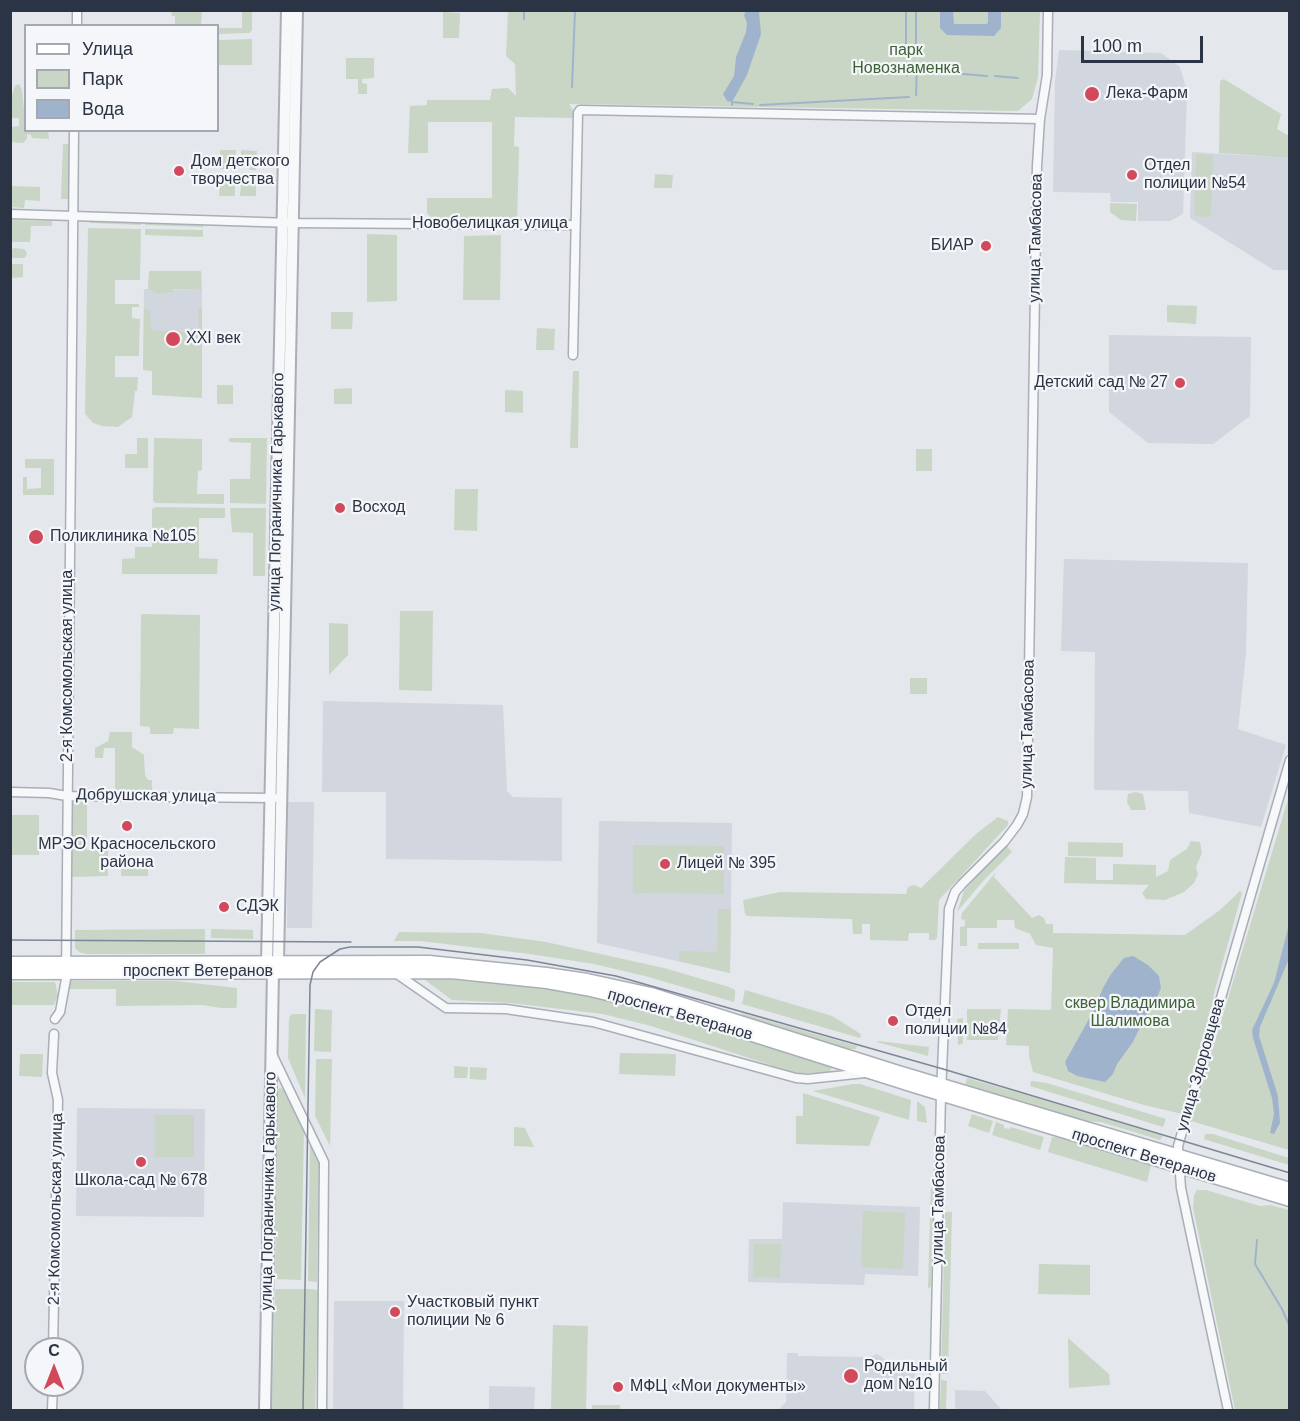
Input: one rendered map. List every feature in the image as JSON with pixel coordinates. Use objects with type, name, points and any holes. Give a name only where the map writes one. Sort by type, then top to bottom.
[{"type":"main road","name":"проспект Ветеранов","points":[[10,973],[66,968],[429,962],[587,980],[651,994],[942,1089],[1179,1161],[1290,1200]]},
{"type":"main road","name":"проспект Ветеранов","points":[[10,963],[66,968]]},
{"type":"main road","name":"проспект Ветеранов","points":[[273,966],[394,972],[451,972],[547,982],[627,997],[870,1072],[942,1089]]},
{"type":"main road","name":"проспект Ветеранов","points":[[1179,1161],[1290,1189]]},
{"type":"street","name":"улица Пограничника Гарькавого","points":[[264,1410],[287,222],[286,10]]},
{"type":"street","name":"улица Пограничника Гарькавого","points":[[287,222],[297,10]]},
{"type":"street","name":"улица Тамбасова","points":[[934,1410],[942,1089],[948,921],[951,901],[962,884],[1004,842],[1017,825],[1023,814],[1027,797],[1040,119],[1047,75],[1048,10]]},
{"type":"street","name":"Новобелицкая улица","points":[[10,214],[287,222],[575,225],[578,113],[580,110],[1040,119]]},
{"type":"street","name":"2-я Комсомольская улица","points":[[55,1019],[60,1012],[64,997],[66,968],[74,132]]},
{"type":"street","points":[[573,355],[575,225]]},
{"type":"street","name":"улица Здоровцева","points":[[1228,1410],[1183,1199],[1179,1140],[1290,760]]},
{"type":"street","name":"Добрушская улица","points":[[10,792],[276,798]]},
{"type":"street","points":[[394,972],[446,1008],[506,1010],[593,1022],[796,1078],[808,1079],[870,1072]]},
{"type":"street","name":"2-я Комсомольская улица","points":[[53,1337],[58,1100],[52,1073],[54,1034]]},
{"type":"street","points":[[272,1053],[324,1162],[322,1410]]},
{"type":"shaded area","points":[[1059,50],[1161,53],[1180,67],[1187,91],[1183,214],[1170,221],[1138,221],[1138,202],[1111,202],[1110,193],[1053,192],[1055,81]]},
{"type":"shaded area","points":[[1192,152],[1289,158],[1289,270],[1274,270],[1190,218]]},
{"type":"shaded area","name":"XXI век","points":[[144,289],[202,290],[201,384],[164,371],[143,370]]},
{"type":"shaded area","name":"Детский сад № 27","points":[[1109,335],[1251,337],[1250,416],[1213,444],[1148,443],[1109,412]]},
{"type":"shaded area","points":[[1064,559],[1248,563],[1246,653],[1238,729],[1286,745],[1261,827],[1189,813],[1188,791],[1094,790],[1095,652],[1061,651]]},
{"type":"shaded area","points":[[323,701],[503,705],[507,791],[513,797],[562,798],[562,861],[386,859],[386,792],[322,792]]},
{"type":"shaded area","points":[[288,802],[314,802],[312,928],[287,928]]},
{"type":"shaded area","name":"Лицей № 395","points":[[599,821],[732,823],[730,973],[597,943]]},
{"type":"shaded area","name":"Школа-сад № 678","points":[[77,1108],[205,1109],[204,1217],[76,1216]]},
{"type":"shaded area","points":[[783,1202],[920,1207],[918,1276],[865,1274],[864,1285],[748,1282],[749,1239],[782,1239]]},
{"type":"shaded area","points":[[334,1301],[404,1301],[403,1410],[333,1410]]},
{"type":"shaded area","name":"Родильный дом №10","points":[[787,1353],[798,1353],[798,1356],[870,1357],[877,1354],[894,1366],[915,1367],[914,1410],[778,1410],[786,1402]]},
{"type":"shaded area","points":[[489,1386],[535,1387],[534,1410],[489,1410]]},
{"type":"shaded area","points":[[955,1390],[985,1391],[1002,1410],[955,1410]]},
{"type":"green space","points":[[171,10],[211,11],[202,11],[201,24],[175,24],[175,16],[172,16]]},
{"type":"green space","points":[[242,11],[252,11],[252,30],[249,33],[219,34],[219,28],[242,28]]},
{"type":"green space","name":"парк Новознаменка","points":[[508,11],[1040,11],[1038,77],[1032,99],[1018,111],[569,104],[573,110],[573,118],[515,117],[514,146],[519,147],[517,222],[433,219],[427,213],[427,198],[492,198],[492,122],[428,122],[428,153],[408,153],[410,106],[427,105],[427,100],[490,100],[492,89],[508,88],[516,96],[515,64],[506,56]]},
{"type":"green space","points":[[443,12],[460,13],[459,38],[443,38]]},
{"type":"green space","points":[[252,39],[252,65],[219,65],[219,40]]},
{"type":"green space","points":[[346,58],[374,58],[374,78],[362,79],[362,83],[367,84],[367,94],[358,94],[358,79],[346,79]]},
{"type":"green space","points":[[1224,79],[1281,114],[1277,129],[1289,136],[1289,158],[1219,153],[1220,81]]},
{"type":"green space","points":[[19,84],[22,90],[24,132],[48,132],[49,139],[32,138],[27,134],[27,139],[23,143],[11,142],[11,127],[19,126],[19,118],[11,118],[10,102],[15,86]]},
{"type":"green space","points":[[63,144],[70,144],[69,199],[61,199]]},
{"type":"green space","points":[[220,150],[236,150],[235,161],[226,169],[220,169]]},
{"type":"green space","points":[[241,150],[257,151],[256,170],[250,170],[247,164],[241,161]]},
{"type":"green space","points":[[1196,154],[1213,155],[1211,217],[1194,216]]},
{"type":"green space","points":[[655,174],[673,175],[672,188],[654,188]]},
{"type":"green space","points":[[220,176],[226,176],[229,182],[235,185],[235,196],[219,196]]},
{"type":"green space","points":[[250,177],[256,177],[256,196],[240,196],[241,185],[247,183]]},
{"type":"green space","points":[[11,186],[40,187],[40,201],[25,200],[24,208],[11,207]]},
{"type":"green space","points":[[1110,203],[1137,204],[1136,221],[1121,220],[1110,212]]},
{"type":"green space","points":[[90,219],[141,221],[141,225],[89,223]]},
{"type":"green space","points":[[11,220],[52,221],[52,226],[31,226],[30,242],[11,242]]},
{"type":"green space","points":[[146,221],[203,223],[203,227],[145,225]]},
{"type":"green space","points":[[88,228],[141,229],[140,280],[115,280],[115,304],[139,304],[139,307],[132,307],[132,318],[140,319],[139,356],[115,356],[115,377],[138,377],[132,417],[118,427],[93,423],[85,414]]},
{"type":"green space","points":[[145,229],[203,230],[203,237],[145,235]]},
{"type":"green space","points":[[367,234],[397,235],[397,301],[367,302]]},
{"type":"green space","points":[[501,235],[500,300],[463,300],[464,236]]},
{"type":"green space","points":[[24,249],[26,256],[11,258],[11,250]]},
{"type":"green space","points":[[11,264],[23,264],[23,277],[11,278]]},
{"type":"green space","points":[[149,271],[201,271],[202,290],[173,289],[173,292],[158,294],[148,289]]},
{"type":"green space","points":[[1167,305],[1197,306],[1196,324],[1167,322]]},
{"type":"green space","points":[[202,307],[202,398],[152,395],[152,371],[143,370],[144,308],[150,310],[151,330],[184,332],[184,330],[199,330],[198,308]]},
{"type":"green space","points":[[331,312],[353,312],[352,329],[331,329]]},
{"type":"green space","points":[[537,328],[555,329],[554,350],[536,350]]},
{"type":"green space","points":[[573,371],[579,371],[578,448],[570,448]]},
{"type":"green space","points":[[217,385],[233,385],[233,404],[217,404]]},
{"type":"green space","points":[[352,388],[352,404],[334,404],[334,389]]},
{"type":"green space","points":[[505,390],[523,391],[523,413],[505,412]]},
{"type":"green space","points":[[137,438],[148,438],[148,468],[125,468],[125,454],[137,454]]},
{"type":"green space","points":[[154,438],[202,439],[202,470],[198,471],[197,494],[224,494],[224,504],[155,503],[153,501]]},
{"type":"green space","points":[[229,438],[267,438],[266,504],[230,503],[230,479],[250,479],[251,443],[229,442]]},
{"type":"green space","points":[[916,449],[932,449],[932,471],[916,471]]},
{"type":"green space","points":[[25,459],[54,459],[54,495],[23,495],[23,477],[27,477],[27,489],[41,488],[41,468],[25,468]]},
{"type":"green space","points":[[455,489],[478,489],[477,531],[454,530]]},
{"type":"green space","points":[[155,507],[225,508],[225,518],[199,518],[199,558],[218,559],[217,574],[122,574],[122,559],[135,558],[135,547],[152,547],[152,509]]},
{"type":"green space","points":[[230,508],[266,508],[265,576],[253,576],[253,533],[232,532]]},
{"type":"green space","points":[[400,611],[433,611],[432,691],[399,690]]},
{"type":"green space","points":[[141,614],[200,615],[199,729],[174,728],[173,734],[150,734],[150,727],[140,726]]},
{"type":"green space","points":[[329,623],[348,624],[348,655],[329,675]]},
{"type":"green space","points":[[910,678],[927,678],[927,694],[910,694]]},
{"type":"green space","points":[[110,732],[132,732],[132,747],[144,755],[145,775],[148,780],[152,780],[152,790],[115,790],[115,748],[104,748],[103,758],[95,758],[95,748],[108,741]]},
{"type":"green space","points":[[1136,792],[1143,794],[1146,810],[1131,810],[1127,802],[1128,794]]},
{"type":"green space","points":[[1289,796],[1289,1150],[1191,1121]]},
{"type":"green space","points":[[74,799],[87,800],[87,850],[108,850],[108,876],[72,877],[71,803]]},
{"type":"green space","points":[[11,815],[39,815],[39,855],[11,855]]},
{"type":"green space","points":[[998,817],[1008,821],[1008,825],[939,900],[935,940],[929,940],[929,933],[909,933],[908,941],[870,940],[870,924],[862,924],[862,934],[853,934],[852,919],[748,916],[745,914],[743,900],[780,892],[906,894],[908,887],[914,885],[921,888],[976,834]]},
{"type":"green space","points":[[1191,841],[1200,842],[1202,853],[1196,867],[1198,874],[1194,883],[1184,892],[1165,900],[1146,899],[1142,893],[1149,885],[1064,883],[1065,857],[1096,858],[1096,880],[1113,880],[1113,864],[1156,865],[1156,877],[1168,871],[1170,860],[1187,849]]},
{"type":"green space","points":[[1068,842],[1123,843],[1123,857],[1068,856]]},
{"type":"green space","points":[[633,845],[724,846],[724,894],[633,893]]},
{"type":"green space","points":[[1007,846],[1012,852],[957,912],[964,891]]},
{"type":"green space","points":[[121,858],[148,859],[148,876],[121,876]]},
{"type":"green space","name":"сквер Владимира Шалимова","points":[[996,872],[994,877],[1032,918],[1039,915],[1044,918],[1046,924],[1053,924],[1053,933],[1185,935],[1220,910],[1240,891],[1242,893],[1213,997],[1216,998],[1182,1114],[1033,1072],[1029,1046],[1006,1045],[1008,1009],[1051,1010],[1053,948],[1036,945],[1030,934],[1015,928],[1014,920],[997,920],[997,928],[967,928],[967,946],[960,946],[960,927],[965,926],[965,920],[961,919],[962,913]]},
{"type":"green space","points":[[718,909],[731,909],[730,973],[679,961],[679,951],[717,952]]},
{"type":"green space","points":[[205,929],[205,954],[86,954],[75,948],[75,930]]},
{"type":"green space","points":[[211,929],[253,930],[253,939],[211,938]]},
{"type":"green space","points":[[399,932],[481,933],[546,942],[664,968],[729,987],[735,990],[734,1002],[594,964],[420,941],[394,941]]},
{"type":"green space","points":[[978,943],[1019,943],[1019,949],[978,949]]},
{"type":"green space","points":[[421,977],[549,988],[641,1005],[833,1066],[829,1073],[795,1073],[651,1026],[603,1014],[510,1003],[452,1000]]},
{"type":"green space","points":[[67,981],[176,981],[237,988],[237,1004],[236,1008],[203,1005],[116,1006],[116,989],[67,989]]},
{"type":"green space","points":[[10,982],[55,982],[58,995],[54,1005],[11,1005]]},
{"type":"green space","points":[[745,990],[832,1016],[861,1034],[860,1038],[742,1004]]},
{"type":"green space","points":[[315,1009],[332,1010],[331,1052],[314,1051]]},
{"type":"green space","points":[[967,1009],[1001,1009],[998,1040],[967,1040]]},
{"type":"green space","points":[[741,1013],[857,1046],[856,1049],[845,1049],[744,1017]]},
{"type":"green space","points":[[292,1014],[306,1014],[305,1098],[288,1058],[289,1020]]},
{"type":"green space","points":[[963,1018],[963,1042],[958,1045],[957,1019]]},
{"type":"green space","points":[[877,1042],[929,1047],[928,1056]]},
{"type":"green space","points":[[620,1053],[676,1054],[675,1076],[619,1074]]},
{"type":"green space","points":[[20,1054],[43,1054],[42,1077],[19,1076]]},
{"type":"green space","points":[[316,1059],[332,1059],[330,1146],[315,1116]]},
{"type":"green space","points":[[454,1066],[468,1067],[467,1078],[454,1078]]},
{"type":"green space","points":[[470,1067],[487,1068],[486,1080],[470,1079]]},
{"type":"green space","points":[[967,1078],[1163,1136],[1160,1140],[1101,1122],[1083,1121],[965,1086]]},
{"type":"green space","points":[[1031,1081],[1047,1083],[1166,1119],[1163,1127],[1030,1086]]},
{"type":"green space","points":[[860,1084],[911,1100],[909,1120],[813,1091]]},
{"type":"green space","points":[[279,1088],[284,1089],[304,1130],[301,1280],[275,1279],[277,1092]]},
{"type":"green space","points":[[803,1093],[880,1117],[869,1146],[796,1144],[796,1116],[803,1116]]},
{"type":"green space","points":[[917,1101],[925,1107],[927,1123],[917,1121]]},
{"type":"green space","points":[[972,1114],[993,1121],[989,1133],[968,1126]]},
{"type":"green space","points":[[155,1115],[194,1115],[194,1157],[155,1157]]},
{"type":"green space","points":[[996,1122],[1004,1125],[1004,1128],[1011,1127],[1044,1137],[1040,1150],[992,1135]]},
{"type":"green space","points":[[514,1127],[525,1128],[534,1147],[514,1146]]},
{"type":"green space","points":[[1205,1134],[1213,1134],[1289,1158],[1289,1165],[1204,1139]]},
{"type":"green space","points":[[1052,1137],[1076,1139],[1152,1161],[1147,1182],[1048,1152]]},
{"type":"green space","points":[[310,1143],[319,1164],[317,1282],[308,1281]]},
{"type":"green space","points":[[931,1187],[933,1191],[931,1286],[928,1289]]},
{"type":"green space","points":[[1197,1190],[1206,1190],[1260,1206],[1270,1205],[1289,1210],[1289,1410],[1235,1410],[1193,1208],[1194,1195]]},
{"type":"green space","points":[[863,1211],[905,1213],[903,1269],[861,1267]]},
{"type":"green space","points":[[945,1212],[952,1212],[948,1374],[941,1374]]},
{"type":"green space","points":[[754,1244],[781,1244],[780,1278],[753,1277]]},
{"type":"green space","points":[[1039,1264],[1090,1265],[1090,1295],[1038,1294]]},
{"type":"green space","points":[[275,1289],[309,1289],[319,1292],[315,1410],[272,1410]]},
{"type":"green space","points":[[553,1325],[588,1326],[586,1410],[551,1409]]},
{"type":"green space","points":[[1068,1338],[1109,1374],[1110,1385],[1069,1388]]},
{"type":"green space","points":[[941,1380],[947,1381],[946,1410],[940,1410]]},
{"type":"green space","points":[[592,1405],[620,1405],[620,1410],[592,1410]]},
{"type":"water","points":[[746,11],[759,11],[761,34],[747,75],[732,102],[727,101],[723,94],[734,76],[736,57],[746,32],[747,23],[744,15]]},
{"type":"water","points":[[940,11],[953,11],[954,24],[986,24],[988,23],[988,11],[1001,11],[1001,28],[994,36],[947,35],[940,28]]},
{"type":"water","points":[[1289,924],[1289,959],[1260,1027],[1259,1036],[1278,1096],[1280,1123],[1274,1134],[1270,1133],[1274,1114],[1272,1098],[1252,1030],[1274,983]]},
{"type":"water","points":[[1133,956],[1148,965],[1159,976],[1161,988],[1157,997],[1133,1042],[1117,1064],[1113,1074],[1105,1082],[1077,1076],[1068,1071],[1065,1062],[1111,974],[1124,958]]},
{"type":"waterway","points":[[524,10],[524,19]]},
{"type":"waterway","points":[[572,87],[575,10]]},
{"type":"waterway","points":[[906,10],[906,56]]},
{"type":"waterway","points":[[916,10],[916,56]]},
{"type":"waterway","points":[[907,63],[907,75]]},
{"type":"waterway","points":[[916,95],[917,64]]},
{"type":"waterway","points":[[916,70],[987,76]]},
{"type":"waterway","points":[[995,76],[1018,78]]},
{"type":"waterway","points":[[760,105],[909,97]]},
{"type":"waterway","points":[[732,105],[732,102],[753,104]]},
{"type":"waterway","points":[[1257,1240],[1255,1264],[1290,1327]]},
{"type":"tram line","points":[[10,940],[351,942]]},
{"type":"tram line","points":[[303,1410],[310,985],[313,972],[320,962],[340,949],[418,947],[527,960],[616,976],[943,1069],[1290,1173]]},
{"type":"place","name":"Лека-Фарм","points":[[1092,94]]},
{"type":"place","name":"Дом детского творчества","points":[[179,171]]},
{"type":"place","name":"Отдел полиции №54","points":[[1132,175]]},
{"type":"place","name":"БИАР","points":[[986,246]]},
{"type":"place","name":"XXI век","points":[[173,339]]},
{"type":"place","name":"Детский сад № 27","points":[[1180,383]]},
{"type":"place","name":"Восход","points":[[340,508]]},
{"type":"place","name":"Поликлиника №105","points":[[36,537]]},
{"type":"place","name":"МРЭО Красносельского района","points":[[127,826]]},
{"type":"place","name":"Лицей № 395","points":[[665,864]]},
{"type":"place","name":"СДЭК","points":[[224,907]]},
{"type":"place","name":"Отдел полиции №84","points":[[893,1021]]},
{"type":"place","name":"Школа-сад № 678","points":[[141,1162]]},
{"type":"place","name":"Участковый пункт полиции № 6","points":[[395,1312]]},
{"type":"place","name":"Родильный дом №10","points":[[851,1376]]},
{"type":"place","name":"МФЦ «Мои документы»","points":[[618,1387]]}]
